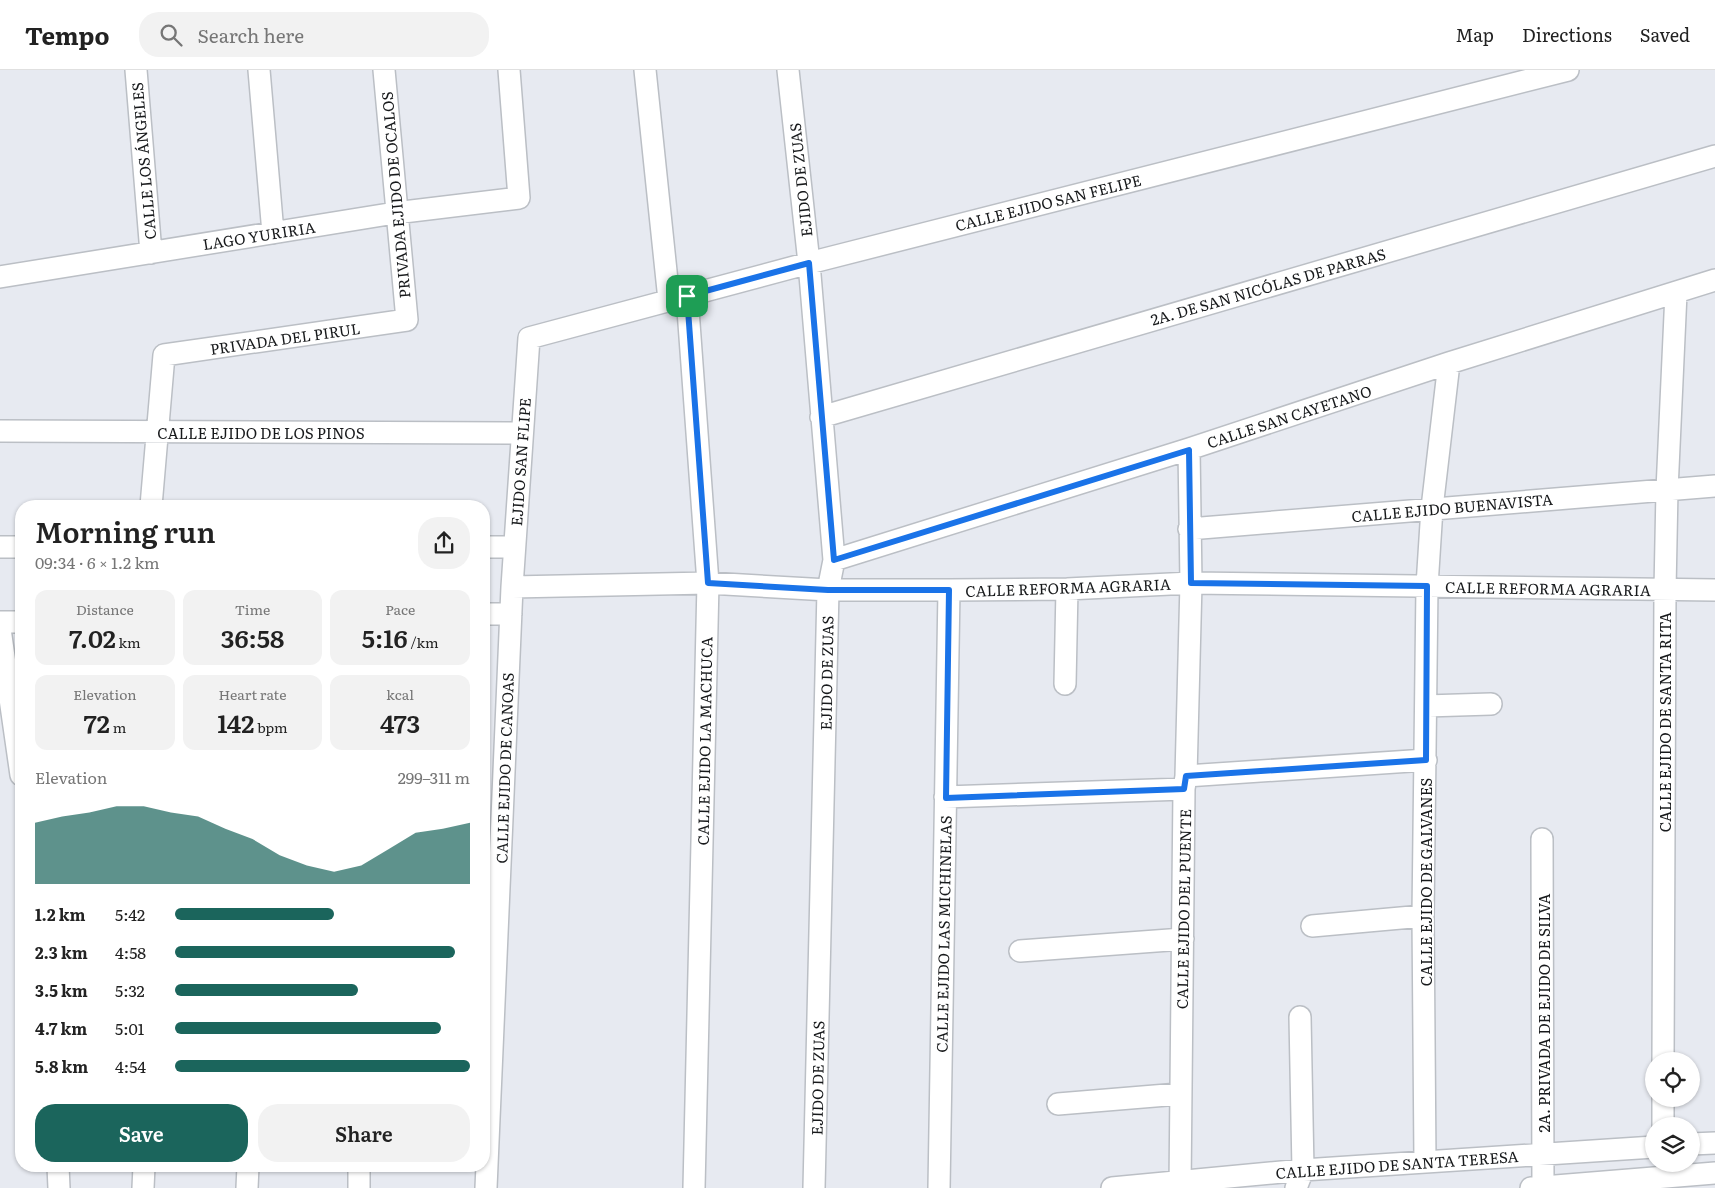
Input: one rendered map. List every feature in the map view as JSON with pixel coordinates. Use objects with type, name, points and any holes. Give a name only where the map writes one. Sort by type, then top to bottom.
[{"type":"street","name":"CALLE LOS ÁNGELES","points":[[136,70],[151,253]]},
{"type":"street","points":[[259,70],[274,233]]},
{"type":"street","name":"PRIVADA EJIDO DE OCALOS","points":[[384,70],[395,214],[407,320]]},
{"type":"street","name":"LAGO YURIRIA","points":[[0,277],[395,214],[519,198],[510,70]]},
{"type":"street","name":"CALLE EJIDO LA MACHUCA","points":[[645,70],[678,298],[708,583],[694,1188]]},
{"type":"street","name":"EJIDO DE ZUAS","points":[[788,70],[809,263],[834,560],[828,590],[814,1188]]},
{"type":"street","name":"CALLE EJIDO SAN FELIPE","points":[[529,338],[1510,77],[1568,70]]},
{"type":"street","name":"2A. DE SAN NICÓLAS DE PARRAS","points":[[821,417],[1715,156]]},
{"type":"street","name":"CALLE SAN CAYETANO","points":[[834,560],[1189,450],[1448,363],[1715,280]]},
{"type":"street","name":"CALLE EJIDO DE SANTA RITA","points":[[1663,1052],[1665,590],[1667,490],[1676,293]]},
{"type":"street","name":"PRIVADA DEL PIRUL","points":[[157,432],[164,355],[407,320]]},
{"type":"street","name":"EJIDO SAN FLIPE","points":[[512,587],[529,338]]},
{"type":"street","name":"CALLE EJIDO DE GALVANES","points":[[1425,1162],[1423,916],[1427,586],[1432,508],[1448,363]]},
{"type":"street","name":"CALLE EJIDO DE LOS PINOS","points":[[0,432],[522,433]]},
{"type":"street","points":[[152,500],[157,432]]},
{"type":"street","name":"CALLE EJIDO DEL PUENTE","points":[[1180,1185],[1179,1094],[1191,583],[1189,450]]},
{"type":"street","name":"CALLE EJIDO BUENAVISTA","points":[[1189,529],[1715,486]]},
{"type":"street","points":[[490,547],[514,547]]},
{"type":"street","points":[[0,548],[15,548]]},
{"type":"street","name":"CALLE REFORMA AGRARIA","points":[[512,587],[708,583],[828,590],[949,590],[1068,589],[1191,583],[1715,590]]},
{"type":"street","name":"CALLE EJIDO DE CANOAS","points":[[490,1096],[512,587]]},
{"type":"street","points":[[1066,684],[1068,589]]},
{"type":"street","name":"CALLE EJIDO LAS MICHINELAS","points":[[938,1188],[949,590]]},
{"type":"street","points":[[490,614],[511,614]]},
{"type":"street","points":[[0,622],[15,622]]},
{"type":"street","points":[[0,629],[15,734]]},
{"type":"street","points":[[1426,706],[1490,704]]},
{"type":"street","points":[[946,798],[1185,783],[1426,760]]},
{"type":"street","name":"2A. PRIVADA DE EJIDO DE SILVA","points":[[1537,1188],[1544,1153],[1542,839]]},
{"type":"street","points":[[1312,926],[1423,916]]},
{"type":"street","points":[[1020,951],[1183,939]]},
{"type":"street","points":[[1300,1017],[1300,1179]]},
{"type":"street","points":[[1058,1104],[1179,1094]]},
{"type":"street","points":[[1700,1144],[1715,1143]]},
{"type":"street","name":"CALLE EJIDO DE SANTA TERESA","points":[[1112,1188],[1300,1179],[1425,1162],[1645,1147]]},
{"type":"street","points":[[58,1172],[59,1188]]},
{"type":"street","points":[[143,1188],[144,1172]]},
{"type":"street","points":[[247,1188],[248,1172]]},
{"type":"street","points":[[359,1172],[359,1188]]},
{"type":"street","name":"CALLE EJIDO DE CANOAS","points":[[486,1188],[487,1172]]},
{"type":"street","points":[[1537,1188],[1715,1173]]},
{"type":"route","points":[[809,263],[834,560],[1189,450],[1191,583],[1427,586],[1426,760],[1186,776],[1184,789],[946,798],[949,590],[828,590],[708,583],[687,296],[809,263]]}]
